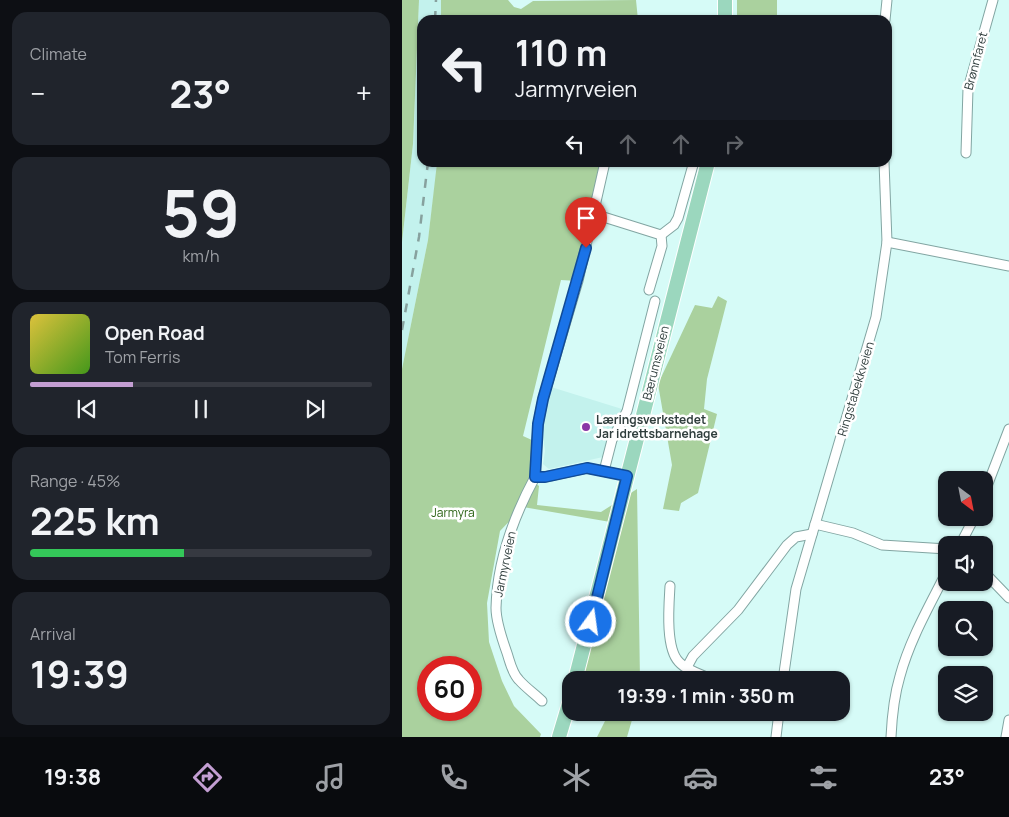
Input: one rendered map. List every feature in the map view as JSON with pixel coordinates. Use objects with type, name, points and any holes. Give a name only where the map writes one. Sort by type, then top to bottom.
[{"type":"main road","points":[[724,0],[725,15]]},
{"type":"main road","name":"Bærumsveien","points":[[577,671],[707,167]]},
{"type":"main road","points":[[559,737],[564,721]]},
{"type":"street","points":[[886,15],[887,0]]},
{"type":"street","name":"Brønnfaret","points":[[966,153],[968,90],[993,0]]},
{"type":"street","name":"Jarmyrveien","points":[[542,700],[519,680],[512,670],[502,640],[496,610],[499,582],[511,532],[524,498],[535,477],[538,424],[543,399],[578,281],[603,167]]},
{"type":"street","points":[[661,235],[674,225],[678,218],[691,167]]},
{"type":"street","name":"Ringstabekkveien","points":[[783,671],[793,605],[876,318],[887,242],[884,167]]},
{"type":"street","points":[[594,214],[661,235]]},
{"type":"street","points":[[650,290],[662,246],[661,235]]},
{"type":"street","points":[[887,242],[1008,266]]},
{"type":"street","points":[[604,471],[612,440],[626,411],[655,301]]},
{"type":"street","points":[[992,471],[1008,429]]},
{"type":"street","points":[[535,477],[545,477],[587,468],[627,476]]},
{"type":"street","points":[[815,524],[852,533],[882,545],[938,548]]},
{"type":"street","points":[[687,667],[693,656],[744,602],[787,545],[804,533],[812,534]]},
{"type":"street","points":[[993,582],[1008,598]]},
{"type":"street","points":[[670,586],[670,638],[674,655],[680,663],[695,671]]},
{"type":"street","points":[[890,737],[900,675],[922,621],[938,589]]},
{"type":"street","points":[[1006,737],[1008,720]]},
{"type":"street","points":[[776,737],[778,721]]},
{"type":"shaded area","points":[[419,0],[441,0],[441,15],[418,15]]},
{"type":"shaded area","points":[[417,48],[417,167],[437,167],[428,240],[402,369],[402,242],[413,144]]},
{"type":"shaded area","points":[[551,387],[622,409],[603,457],[549,469],[543,464],[545,451],[542,430]]},
{"type":"green space","points":[[402,0],[419,0],[413,144],[402,242]]},
{"type":"green space","points":[[441,0],[508,0],[514,7],[521,9],[533,1],[636,0],[638,15],[441,15]]},
{"type":"green space","points":[[737,0],[777,0],[777,15],[737,15]]},
{"type":"green space","name":"Jarmyra","points":[[437,167],[604,167],[578,281],[561,280],[523,436],[534,441],[530,478],[539,486],[537,505],[601,512],[637,489],[640,671],[584,671],[622,524],[523,507],[500,531],[487,603],[489,642],[502,681],[514,706],[541,734],[540,737],[402,737],[402,369],[428,240]]},
{"type":"green space","points":[[718,296],[727,301],[707,379],[704,409],[717,414],[698,493],[681,503],[679,511],[663,509],[672,465],[658,384],[695,305],[712,308]]},
{"type":"green space","points":[[605,721],[632,721],[627,737],[597,737]]},
{"type":"railway","points":[[435,15],[436,0]]},
{"type":"railway","points":[[402,330],[419,237],[427,167]]},
{"type":"place","name":"Læringsverkstedet Jar idrettsbarnehage","points":[[586,427]]},
{"type":"route","points":[[586,248],[543,399],[536,438],[535,477],[545,477],[587,468],[627,476],[591,622]]}]
